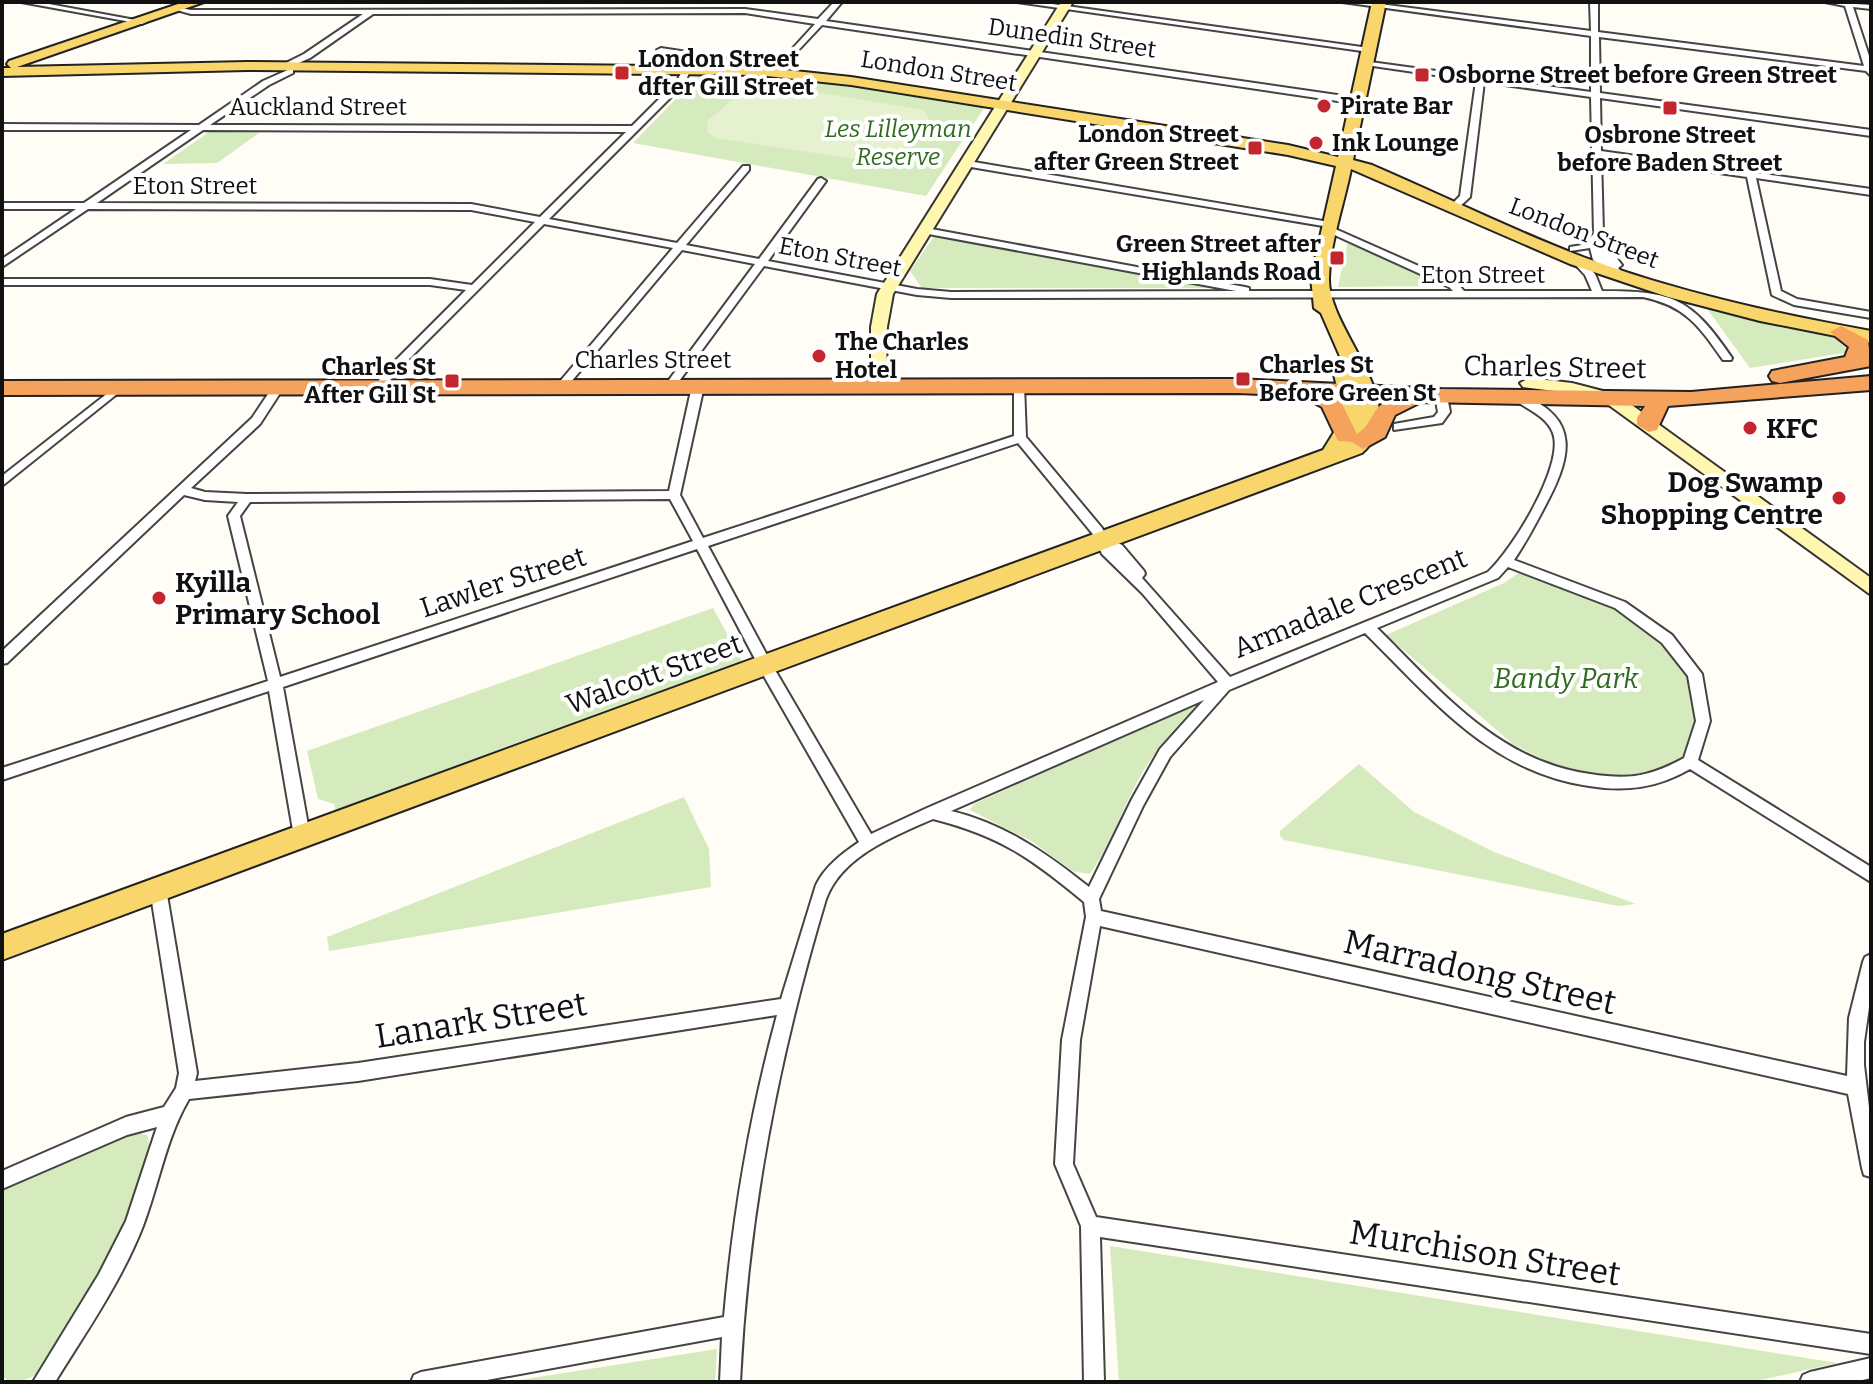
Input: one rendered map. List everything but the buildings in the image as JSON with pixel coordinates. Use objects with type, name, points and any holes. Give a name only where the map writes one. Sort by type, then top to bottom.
[{"type":"highway","points":[[1841,332],[1860,345],[1862,361]]},
{"type":"highway","name":"Charles Street","points":[[1356,387],[1430,395],[1527,395],[1789,375],[1862,361]]},
{"type":"highway","name":"Charles Street","points":[[2,388],[1356,387],[1572,398],[1661,399],[1805,391],[1871,383]]},
{"type":"highway","points":[[1304,388],[1331,403],[1355,439],[1377,432],[1385,411],[1430,395]]},
{"type":"highway","points":[[1649,425],[1648,418],[1661,399]]},
{"type":"main road","points":[[1355,439],[1370,423],[1326,322],[1320,277],[1368,56],[1375,3]]},
{"type":"main road","points":[[877,385],[883,300],[1065,5]]},
{"type":"main road","points":[[2,67],[192,7]]},
{"type":"main road","points":[[49,64],[71,46]]},
{"type":"main road","name":"London Street","points":[[2,67],[49,64],[228,69],[725,69],[776,72],[1344,159],[1574,254],[1722,307],[1871,337]]},
{"type":"main road","name":"London Street","points":[[1574,254],[1596,244],[1621,272],[1736,300],[1871,327]]},
{"type":"main road","points":[[1527,395],[1572,388],[1612,399],[1649,425],[1871,604]]},
{"type":"main road","points":[[1572,398],[1622,419],[1871,588]]},
{"type":"main road","name":"Walcott Street","points":[[2,947],[1327,456],[1337,457],[1355,439]]},
{"type":"street","points":[[25,2],[142,22]]},
{"type":"street","points":[[2,264],[385,2]]},
{"type":"street","points":[[776,72],[838,2]]},
{"type":"street","points":[[1021,2],[1065,5],[1368,56],[1480,80],[1871,133]]},
{"type":"street","points":[[1346,2],[1375,3],[1870,71],[1847,3]]},
{"type":"street","points":[[1594,2],[1596,244],[1603,247],[1621,272],[1603,281],[1602,294]]},
{"type":"street","points":[[1829,2],[1871,7]]},
{"type":"street","name":"Dunedin Street","points":[[192,7],[371,11],[736,11],[1358,101]]},
{"type":"street","name":"London Street","points":[[661,50],[723,60],[725,69]]},
{"type":"street","points":[[380,387],[392,370],[681,82],[687,69]]},
{"type":"street","points":[[1458,205],[1465,197],[1480,80]]},
{"type":"street","name":"Auckland Street","points":[[2,127],[634,129]]},
{"type":"street","points":[[1597,153],[1871,192]]},
{"type":"street","points":[[968,164],[1331,228],[1453,285],[1463,296]]},
{"type":"street","points":[[561,387],[746,168]]},
{"type":"street","points":[[1751,175],[1776,293],[1786,300],[1871,315]]},
{"type":"street","points":[[670,386],[821,181]]},
{"type":"street","name":"Eton Street","points":[[2,206],[471,207],[890,287],[951,295],[1643,294],[1675,302],[1695,313],[1727,358]]},
{"type":"street","points":[[926,231],[1229,286],[1244,289],[1249,295]]},
{"type":"street","points":[[1574,254],[1602,294]]},
{"type":"street","points":[[2,282],[430,282],[475,288]]},
{"type":"street","points":[[698,386],[674,495],[867,842]]},
{"type":"street","points":[[2,659],[256,421],[278,387]]},
{"type":"street","points":[[730,1382],[732,1325],[761,1104],[786,1006],[828,878],[867,842],[1228,684],[1147,590],[1106,551],[1098,531],[1020,438],[1020,387]]},
{"type":"street","points":[[2,482],[118,388]]},
{"type":"street","points":[[1398,427],[1438,420],[1444,412],[1430,395]]},
{"type":"street","name":"Armadale Crescent","points":[[1094,1382],[1090,1226],[1064,1164],[1071,1040],[1092,908],[1137,803],[1165,753],[1228,684],[1493,575],[1508,562],[1561,467],[1561,442],[1556,425],[1527,395]]},
{"type":"street","name":"Lawler Street","points":[[2,774],[1020,438]]},
{"type":"street","points":[[181,490],[205,496],[247,498],[674,495]]},
{"type":"street","points":[[247,498],[234,516],[275,683],[302,836]]},
{"type":"street","points":[[1368,628],[1455,711],[1510,755],[1559,773],[1617,783],[1654,780],[1690,762],[1703,721],[1695,674],[1667,639],[1620,605],[1508,562]]},
{"type":"street","points":[[1690,762],[1871,875]]},
{"type":"street","points":[[932,812],[1011,837],[1049,863],[1092,908]]},
{"type":"street","points":[[43,1382],[106,1281],[134,1224],[170,1114],[184,1091],[188,1073],[158,889]]},
{"type":"street","name":"Marradong Street","points":[[1092,908],[1853,1086]]},
{"type":"street","points":[[1871,962],[1855,1022],[1853,1086],[1871,1168]]},
{"type":"street","name":"Lanark Street","points":[[184,1091],[358,1072],[786,1006]]},
{"type":"street","points":[[2,1180],[126,1126],[170,1114]]},
{"type":"street","name":"Murchison Street","points":[[1090,1226],[1871,1344]]},
{"type":"street","points":[[421,1382],[732,1325]]},
{"type":"street","points":[[1810,1382],[1871,1368]]},
{"type":"green space","name":"Les Lilleyman Reserve","points":[[697,77],[805,80],[984,108],[926,196],[633,143]]},
{"type":"green space","points":[[773,85],[924,110],[929,119],[926,133],[910,146],[877,154],[906,160],[901,167],[872,162],[876,155],[856,159],[715,138],[708,133],[707,121],[743,91]]},
{"type":"green space","points":[[262,131],[217,163],[163,164],[209,132]]},
{"type":"green space","points":[[935,235],[1213,288],[922,288],[910,271]]},
{"type":"green space","points":[[1348,241],[1446,286],[1338,287]]},
{"type":"green space","points":[[1705,306],[1832,335],[1850,352],[1750,368]]},
{"type":"green space","name":"Bandy Park","points":[[1520,572],[1575,592],[1633,619],[1657,637],[1677,658],[1690,683],[1695,713],[1685,755],[1654,774],[1618,778],[1559,767],[1514,745],[1386,635],[1504,583]]},
{"type":"green space","points":[[713,608],[746,669],[338,820],[334,804],[318,799],[307,751]]},
{"type":"green space","points":[[1193,706],[1197,709],[1161,745],[1142,773],[1090,874],[1072,871],[1033,842],[970,810],[974,804]]},
{"type":"green space","points":[[1359,764],[1414,812],[1494,852],[1636,904],[1618,906],[1284,840],[1280,836],[1280,831]]},
{"type":"green space","points":[[684,797],[709,849],[711,887],[329,951],[327,937]]},
{"type":"green space","points":[[135,1133],[147,1135],[148,1154],[127,1218],[108,1256],[68,1329],[37,1373],[20,1381],[8,1381],[2,1376],[2,1188]]},
{"type":"green space","points":[[1110,1246],[1837,1363],[1752,1382],[1119,1382]]},
{"type":"green space","points":[[717,1349],[715,1382],[507,1382]]},
{"type":"place","name":"London Street dfter Gill Street","points":[[622,73]]},
{"type":"place","name":"Osborne Street before Green Street","points":[[1422,75]]},
{"type":"place","name":"Pirate Bar","points":[[1324,106]]},
{"type":"place","name":"Osbrone Street before Baden Street","points":[[1670,108]]},
{"type":"place","name":"Ink Lounge","points":[[1316,143]]},
{"type":"place","name":"London Street after Green Street","points":[[1255,148]]},
{"type":"place","name":"Green Street after Highlands Road","points":[[1337,258]]},
{"type":"place","name":"The Charles Hotel","points":[[819,356]]},
{"type":"place","name":"Charles St Before Green St","points":[[1243,379]]},
{"type":"place","name":"Charles St After Gill St","points":[[452,381]]},
{"type":"place","name":"KFC","points":[[1750,428]]},
{"type":"place","name":"Dog Swamp Shopping Centre","points":[[1839,498]]},
{"type":"place","name":"Kyilla Primary School","points":[[159,598]]}]
